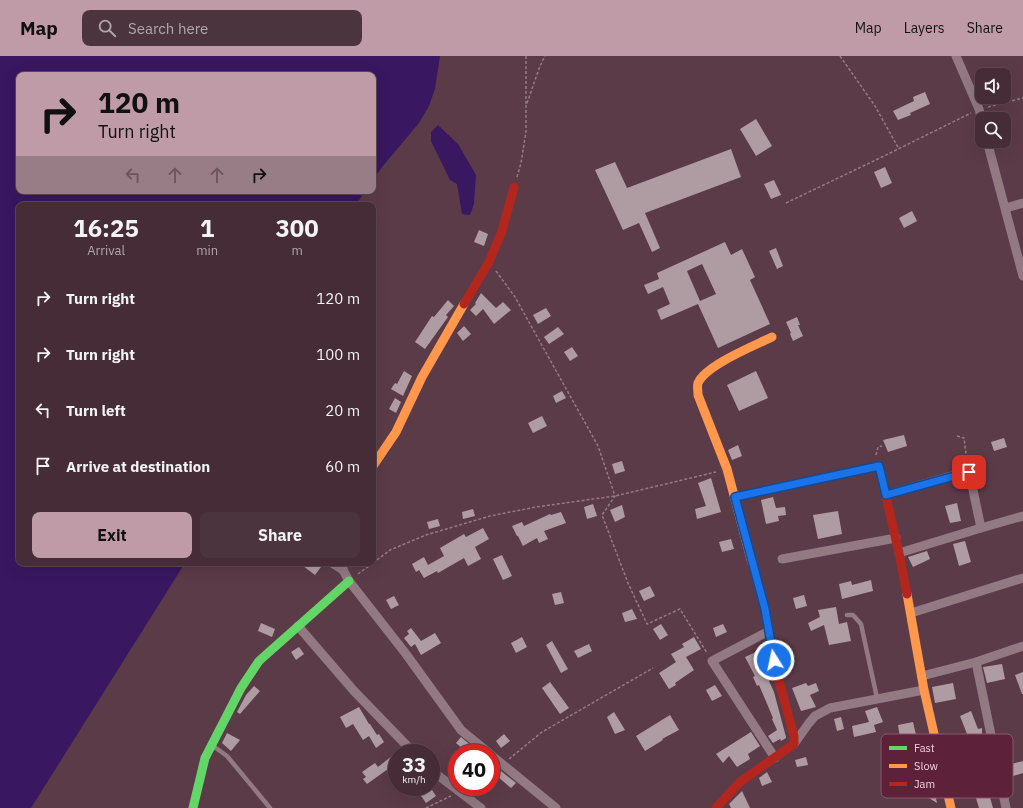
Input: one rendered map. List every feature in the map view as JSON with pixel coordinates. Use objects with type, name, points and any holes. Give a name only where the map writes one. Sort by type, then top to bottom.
[{"type":"street","points":[[956,56],[980,112]]},
{"type":"street","points":[[990,148],[1023,276]]},
{"type":"street","points":[[376,462],[396,432],[422,377],[489,262],[502,231],[514,187]]},
{"type":"street","points":[[1006,208],[1023,203]]},
{"type":"street","points":[[772,337],[714,368],[704,376],[698,384],[698,396],[727,469],[735,497],[765,609],[776,674],[794,736],[794,744]]},
{"type":"street","points":[[735,497],[879,466],[896,538],[924,690],[934,734]]},
{"type":"street","points":[[886,495],[969,472],[981,528]]},
{"type":"street","points":[[899,553],[1023,516]]},
{"type":"street","points":[[782,559],[896,538]]},
{"type":"street","points":[[343,567],[349,581],[406,654],[461,730],[478,744]]},
{"type":"street","points":[[911,613],[1023,578]]},
{"type":"street","points":[[193,808],[205,758],[241,688],[259,661],[349,581]]},
{"type":"street","points":[[298,626],[354,691],[405,744]]},
{"type":"street","points":[[769,631],[712,661],[776,758]]},
{"type":"street","points":[[922,676],[976,662],[1023,646]]},
{"type":"street","points":[[976,662],[991,734]]},
{"type":"street","points":[[716,808],[735,786],[749,775],[785,752],[794,744],[812,720],[830,708],[924,690]]},
{"type":"street","points":[[502,764],[556,808]]},
{"type":"street","points":[[440,777],[448,783]]},
{"type":"street","points":[[465,796],[481,808]]},
{"type":"street","points":[[949,798],[951,808]]},
{"type":"street","points":[[1004,798],[1006,808]]},
{"type":"lane","points":[[847,615],[854,615],[861,624],[877,698]]},
{"type":"lane","points":[[212,745],[227,756],[270,808]]},
{"type":"path","points":[[514,187],[521,163],[526,132],[526,56]]},
{"type":"path","points":[[526,106],[545,56]]},
{"type":"path","points":[[840,56],[875,106],[899,149]]},
{"type":"path","points":[[786,202],[899,149],[979,109],[1023,98]]},
{"type":"path","points":[[489,262],[515,297],[598,446],[615,496]]},
{"type":"path","points":[[957,436],[964,438],[969,472]]},
{"type":"path","points":[[376,561],[390,550],[426,535],[490,516],[615,496],[727,469]]},
{"type":"path","points":[[615,496],[602,515],[628,583],[647,624],[680,609],[712,661]]},
{"type":"path","points":[[349,581],[369,566]]},
{"type":"path","points":[[502,764],[542,732],[653,668]]},
{"type":"path","points":[[426,808],[452,796]]},
{"type":"shaded area","points":[[0,56],[440,56],[435,89],[429,106],[419,123],[376,176],[376,72],[16,72],[16,194],[363,194],[358,202],[16,202],[16,566],[183,566],[31,808],[0,808]]},
{"type":"shaded area","points":[[438,125],[458,144],[476,175],[474,204],[470,215],[462,214],[457,184],[450,180],[431,141],[431,132]]},
{"type":"building","points":[[925,92],[930,104],[910,113],[911,115],[898,120],[893,111],[914,101],[913,97]]},
{"type":"building","points":[[756,119],[772,146],[756,156],[740,129]]},
{"type":"building","points":[[731,149],[741,177],[645,213],[660,248],[652,252],[639,223],[623,230],[595,170],[615,162],[627,188]]},
{"type":"building","points":[[885,167],[892,183],[881,188],[874,172]]},
{"type":"building","points":[[774,180],[781,195],[771,199],[764,184]]},
{"type":"building","points":[[912,211],[917,221],[904,228],[899,218]]},
{"type":"building","points":[[479,230],[488,234],[484,246],[474,242]]},
{"type":"building","points":[[725,242],[731,255],[742,249],[755,277],[750,280],[770,324],[718,348],[698,304],[661,320],[657,310],[670,304],[663,287],[648,294],[644,285],[659,279],[657,273]],"holes":[[[702,264],[716,294],[700,301],[687,271]]]},
{"type":"building","points":[[776,248],[783,266],[777,269],[769,251]]},
{"type":"building","points":[[481,293],[496,308],[503,302],[511,310],[494,324],[483,309],[476,316],[470,310],[476,304],[475,303]]},
{"type":"building","points":[[448,300],[454,306],[446,315],[448,317],[425,349],[415,342],[432,316],[434,317]]},
{"type":"building","points":[[546,308],[551,316],[538,324],[533,315]]},
{"type":"building","points":[[797,317],[800,325],[798,325],[803,336],[793,341],[786,322]]},
{"type":"building","points":[[464,326],[471,334],[463,341],[457,333]]},
{"type":"building","points":[[558,327],[564,334],[549,344],[544,337]]},
{"type":"building","points":[[572,347],[578,356],[570,361],[564,352]]},
{"type":"building","points":[[404,371],[412,376],[403,396],[391,389],[395,383],[397,384]]},
{"type":"building","points":[[756,371],[768,398],[739,411],[727,385]]},
{"type":"building","points":[[562,391],[566,398],[556,403],[553,396]]},
{"type":"building","points":[[395,398],[401,402],[396,413],[389,409]]},
{"type":"building","points":[[542,416],[547,426],[533,433],[528,423]]},
{"type":"building","points":[[904,435],[907,446],[888,452],[883,440]]},
{"type":"building","points":[[1004,438],[1007,447],[994,451],[991,442]]},
{"type":"building","points":[[738,445],[742,456],[732,460],[728,450]]},
{"type":"building","points":[[622,461],[625,471],[615,474],[612,464]]},
{"type":"building","points":[[711,478],[721,512],[697,519],[695,509],[706,506],[698,483]]},
{"type":"building","points":[[773,497],[776,508],[785,507],[786,515],[778,516],[779,521],[766,524],[761,500]]},
{"type":"building","points":[[957,503],[961,521],[950,523],[945,506]]},
{"type":"building","points":[[593,504],[597,516],[587,519],[584,507]]},
{"type":"building","points":[[622,505],[625,517],[615,522],[610,510]]},
{"type":"building","points":[[473,509],[475,516],[463,519],[462,512]]},
{"type":"building","points":[[838,511],[842,534],[818,539],[813,515]]},
{"type":"building","points":[[561,512],[566,523],[544,531],[548,539],[539,543],[537,538],[523,546],[512,526],[522,522],[524,526],[550,514]]},
{"type":"building","points":[[438,519],[440,526],[429,529],[427,522]]},
{"type":"building","points":[[483,528],[489,539],[475,547],[481,559],[468,566],[464,558],[438,573],[437,571],[424,578],[419,570],[416,572],[412,564],[424,557],[428,565],[444,556],[440,548],[464,534],[466,537]]},
{"type":"building","points":[[731,539],[734,549],[722,552],[719,542]]},
{"type":"building","points":[[965,541],[971,562],[959,566],[953,544]]},
{"type":"building","points":[[927,551],[930,559],[913,567],[908,557]]},
{"type":"building","points":[[502,555],[512,576],[503,580],[493,559]]},
{"type":"building","points":[[303,566],[322,566],[315,575]]},
{"type":"building","points":[[871,580],[873,591],[842,599],[839,584],[851,581],[852,585]]},
{"type":"building","points":[[650,586],[655,596],[644,601],[639,591]]},
{"type":"building","points":[[561,592],[564,603],[555,605],[552,594]]},
{"type":"building","points":[[804,595],[807,606],[796,609],[793,598]]},
{"type":"building","points":[[394,596],[399,605],[391,609],[386,600]]},
{"type":"building","points":[[836,607],[839,624],[847,622],[851,641],[829,645],[824,625],[811,631],[808,623],[820,617],[818,610]]},
{"type":"building","points":[[632,609],[637,619],[625,622],[622,613]]},
{"type":"building","points":[[261,623],[275,629],[272,637],[258,631]]},
{"type":"building","points":[[661,624],[668,635],[660,640],[653,629]]},
{"type":"building","points":[[723,624],[727,632],[716,637],[713,628]]},
{"type":"building","points":[[411,628],[421,641],[435,633],[441,643],[421,655],[415,644],[411,647],[404,638],[409,634],[407,631]]},
{"type":"building","points":[[522,637],[527,647],[516,653],[511,643]]},
{"type":"building","points":[[694,637],[701,649],[686,657],[694,670],[669,689],[659,673],[676,662],[671,654],[684,647],[682,644]]},
{"type":"building","points":[[552,641],[568,669],[561,673],[546,645]]},
{"type":"building","points":[[589,644],[592,651],[578,658],[574,651]]},
{"type":"building","points":[[299,647],[304,654],[296,660],[291,652]]},
{"type":"building","points":[[758,651],[768,669],[769,681],[774,692],[786,737],[781,741],[780,739],[773,743],[768,736],[777,730],[759,685],[757,686],[753,677],[755,676],[745,657]]},
{"type":"building","points":[[1002,664],[1005,679],[987,683],[983,667]]},
{"type":"building","points":[[1023,672],[1023,694],[1022,694],[1015,675]]},
{"type":"building","points":[[550,682],[569,708],[560,714],[542,688]]},
{"type":"building","points":[[806,683],[808,686],[816,683],[819,691],[810,695],[816,707],[801,711],[792,688]]},
{"type":"building","points":[[953,683],[956,699],[935,703],[932,687]]},
{"type":"building","points":[[715,685],[722,696],[712,701],[706,690]]},
{"type":"building","points":[[254,686],[260,691],[240,714],[237,712],[246,695]]},
{"type":"building","points":[[359,707],[369,724],[377,735],[379,734],[384,742],[376,748],[369,736],[363,740],[353,724],[346,728],[340,717]]},
{"type":"building","points":[[877,707],[883,722],[874,725],[876,732],[854,737],[852,726],[869,722],[865,711]]},
{"type":"building","points":[[971,711],[978,729],[982,728],[982,734],[967,734],[960,716]]},
{"type":"building","points":[[614,712],[625,730],[615,734],[607,717]]},
{"type":"building","points":[[670,715],[679,730],[662,739],[663,740],[645,751],[636,736]]},
{"type":"building","points":[[841,717],[844,729],[837,731],[834,719]]},
{"type":"building","points":[[913,722],[916,734],[899,734],[898,725]]},
{"type":"building","points":[[751,732],[760,746],[748,754],[750,759],[737,767],[729,756],[723,763],[716,754]]},
{"type":"building","points":[[227,733],[240,740],[231,751],[222,743]]},
{"type":"building","points":[[504,734],[510,741],[501,748],[500,744],[496,741]]},
{"type":"building","points":[[461,737],[469,744],[457,744],[456,743]]},
{"type":"building","points":[[806,757],[808,765],[797,767],[795,760]]},
{"type":"building","points":[[388,759],[388,769],[367,784],[363,779],[366,777],[362,772],[375,763],[378,767]]},
{"type":"building","points":[[1023,761],[1023,773],[1013,776],[1013,764]]},
{"type":"building","points":[[501,771],[516,783],[511,788],[500,779]]},
{"type":"building","points":[[767,772],[772,782],[762,786],[759,778]]},
{"type":"building","points":[[742,791],[750,808],[731,808],[729,804]]},
{"type":"building","points":[[421,796],[436,796],[426,803]]},
{"type":"building","points":[[929,798],[936,798],[937,803]]},
{"type":"building","points":[[976,798],[990,798],[993,808],[979,808]]},
{"type":"traffic: fast","points":[[193,808],[205,758],[241,688],[259,661],[349,581]]},
{"type":"traffic: slow","points":[[376,462],[396,432],[422,377],[464,304]]},
{"type":"traffic: slow","points":[[752,563],[727,469],[698,395],[698,383],[710,369],[772,337]]},
{"type":"traffic: slow","points":[[907,594],[924,690],[934,734]]},
{"type":"traffic: slow","points":[[949,798],[951,808]]},
{"type":"traffic: jam","points":[[464,304],[489,262],[502,231],[514,187]]},
{"type":"traffic: jam","points":[[735,497],[879,466],[907,594]]},
{"type":"traffic: jam","points":[[716,808],[740,782],[794,744],[794,736],[777,674],[765,609],[752,563]]},
{"type":"route","points":[[774,660],[765,609],[735,497],[879,466],[886,495],[969,472]]}]
